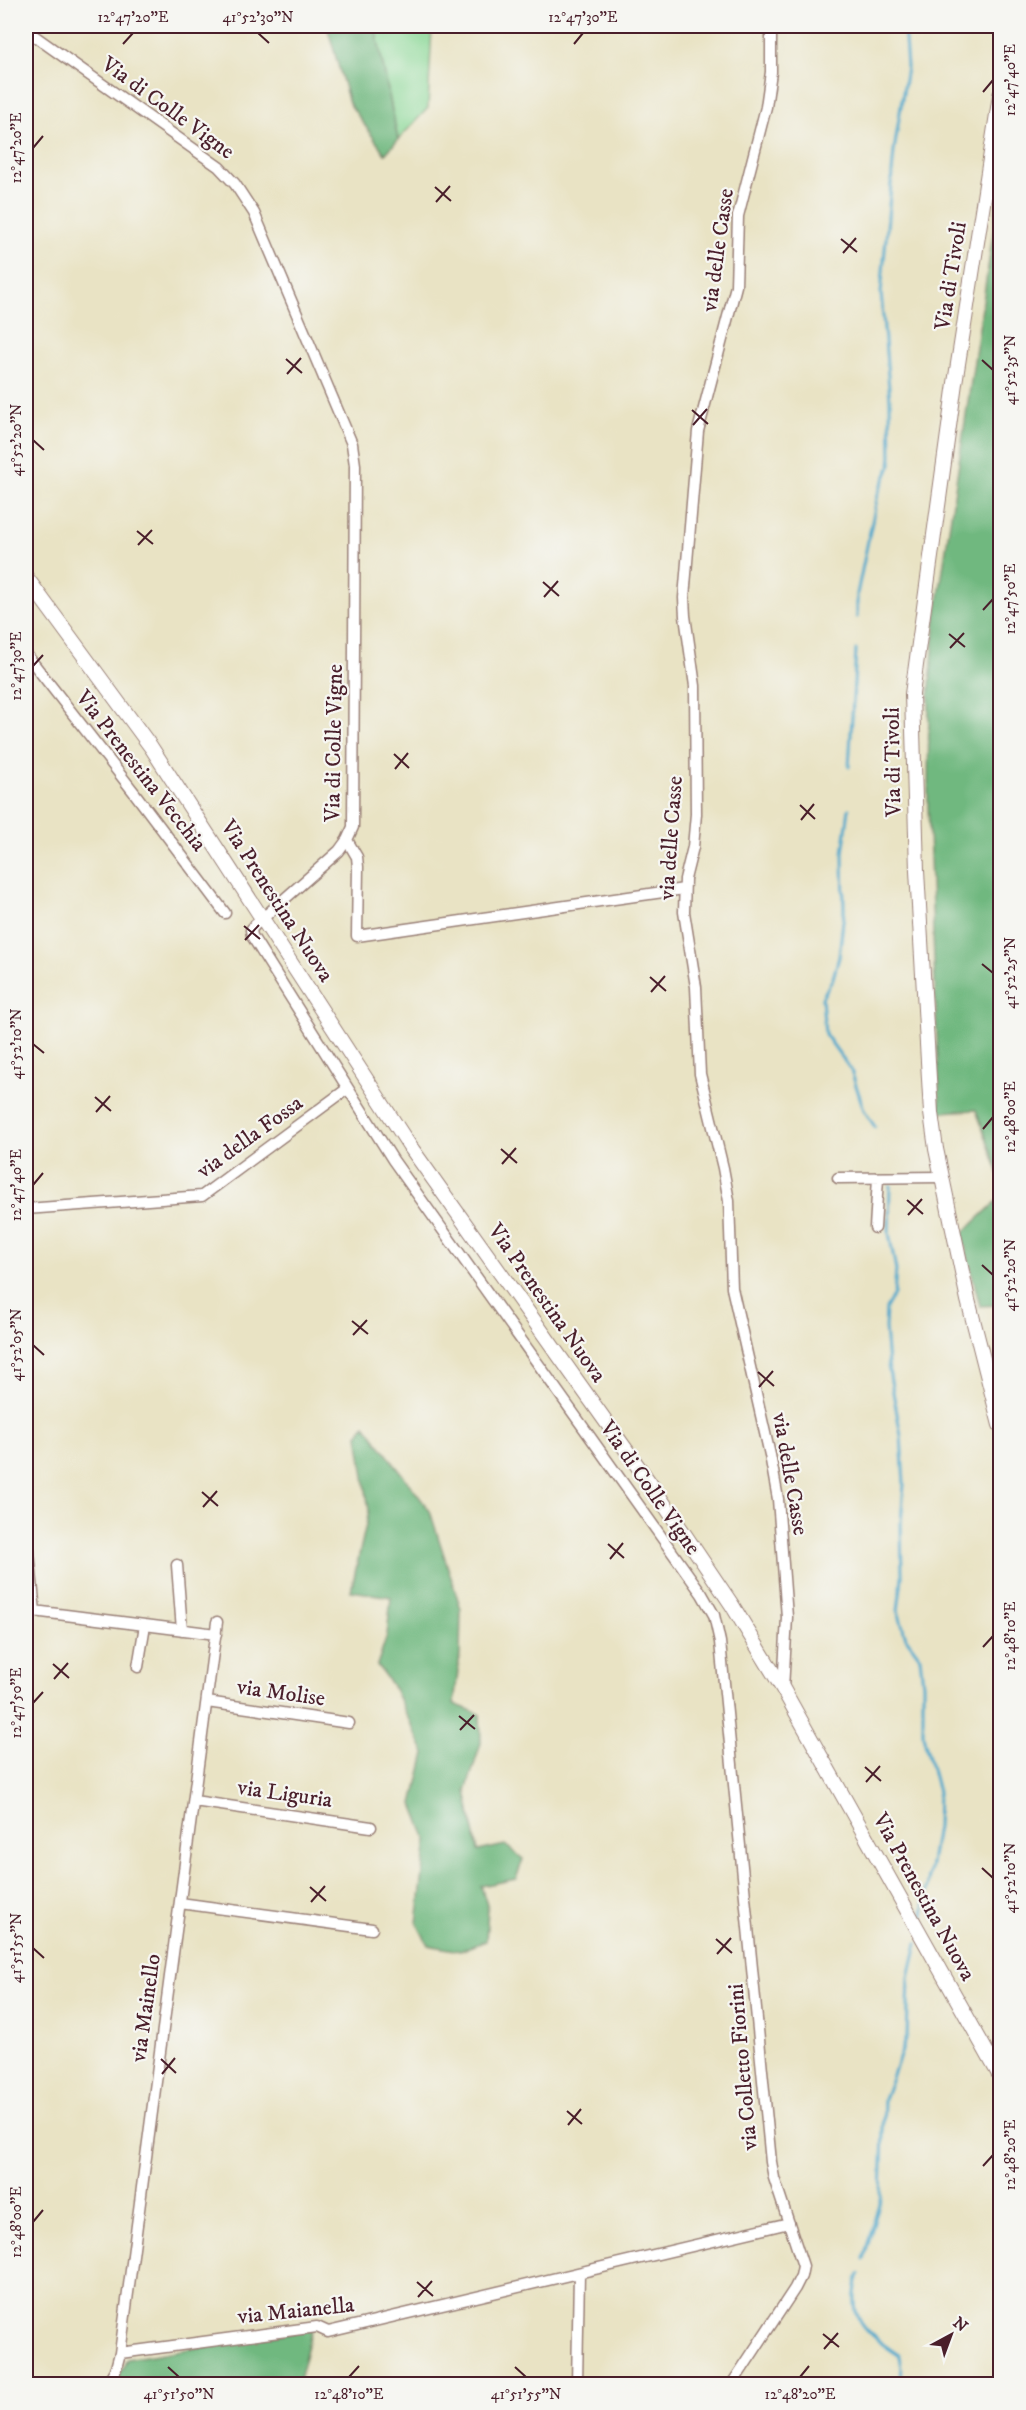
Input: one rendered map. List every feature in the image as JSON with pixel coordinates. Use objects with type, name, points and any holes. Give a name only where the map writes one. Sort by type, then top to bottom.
[{"type":"main road","name":"Via di Tivoli","points":[[1000,95],[955,383],[912,694],[916,871],[933,1136],[970,1309],[1000,1425]]},
{"type":"main road","name":"Via Prenestina Nuova","points":[[26,577],[147,740],[409,1145],[654,1489],[732,1605],[783,1689],[1000,2076]]},
{"type":"street","name":"via delle Casse","points":[[771,26],[771,72],[764,119],[738,216],[736,286],[698,431],[684,598],[695,694],[696,814],[693,847],[684,889],[686,922],[696,987],[699,1070],[729,1201],[732,1288],[778,1499],[787,1608],[783,1689]]},
{"type":"street","name":"Via di Colle Vigne","points":[[26,30],[219,167],[236,184],[254,213],[348,430],[354,452],[355,477],[354,818],[347,840],[339,851],[252,928],[252,936],[393,1160],[706,1602],[717,1623],[732,1761]]},
{"type":"street","name":"Via Prenestina Vecchia","points":[[26,654],[225,913]]},
{"type":"street","points":[[347,840],[357,857],[357,936],[684,889]]},
{"type":"street","name":"via della Fossa","points":[[26,1209],[202,1196],[347,1089]]},
{"type":"street","points":[[838,1178],[942,1177]]},
{"type":"street","points":[[875,1228],[878,1178]]},
{"type":"street","points":[[26,1522],[30,1611],[216,1634]]},
{"type":"street","points":[[177,1565],[182,1630]]},
{"type":"street","name":"via Mainello","points":[[107,2385],[116,2368],[120,2353],[217,1622]]},
{"type":"street","points":[[138,1667],[145,1625]]},
{"type":"street","name":"via Molise","points":[[207,1702],[349,1723]]},
{"type":"street","name":"via Colletto Fiorini","points":[[732,1761],[771,2162],[774,2178],[802,2263],[801,2276],[732,2385]]},
{"type":"street","name":"via Liguria","points":[[194,1800],[371,1827]]},
{"type":"street","points":[[180,1903],[372,1929]]},
{"type":"street","name":"via Maianella","points":[[120,2353],[317,2327],[328,2332],[789,2223]]},
{"type":"street","points":[[576,2385],[579,2273]]},
{"type":"green space","points":[[327,26],[375,26],[398,140],[385,154],[349,103]]},
{"type":"green space","points":[[375,26],[432,26],[428,108],[398,140]]},
{"type":"green space","points":[[1000,187],[1000,1177],[976,1110],[940,1112],[928,805],[929,698],[936,616]]},
{"type":"green space","points":[[1000,1198],[1000,1305],[980,1306],[962,1234]]},
{"type":"green space","points":[[365,1425],[430,1511],[461,1609],[460,1654],[454,1704],[480,1714],[481,1743],[466,1791],[478,1851],[505,1845],[523,1859],[516,1879],[481,1886],[488,1908],[486,1941],[460,1951],[428,1945],[417,1923],[427,1840],[413,1804],[425,1753],[393,1687],[377,1665],[387,1635],[391,1597],[351,1591],[369,1511],[358,1435]]},
{"type":"green space","points":[[312,2329],[298,2384],[115,2384],[127,2359]]},
{"type":"waterway","points":[[857,617],[857,594],[878,494],[891,464],[890,400],[881,293],[894,151],[907,67],[904,26]]},
{"type":"waterway","points":[[849,767],[856,650]]},
{"type":"waterway","points":[[849,809],[843,853],[844,912],[839,957],[833,978],[822,998],[825,1034],[851,1070],[864,1110],[875,1127]]},
{"type":"waterway","points":[[890,1185],[889,1233],[896,1270],[894,1294],[886,1308],[885,1328],[888,1365],[901,1435],[904,1484],[901,1523],[902,1577],[898,1611],[906,1638],[920,1657],[923,1684],[923,1735],[938,1792],[937,1826],[922,1920]]},
{"type":"waterway","points":[[864,2259],[881,2196],[884,2099],[907,2037],[909,1978],[917,1943]]},
{"type":"waterway","points":[[859,2274],[855,2290],[857,2314],[861,2324],[868,2332],[900,2356],[902,2368],[900,2384]]}]
